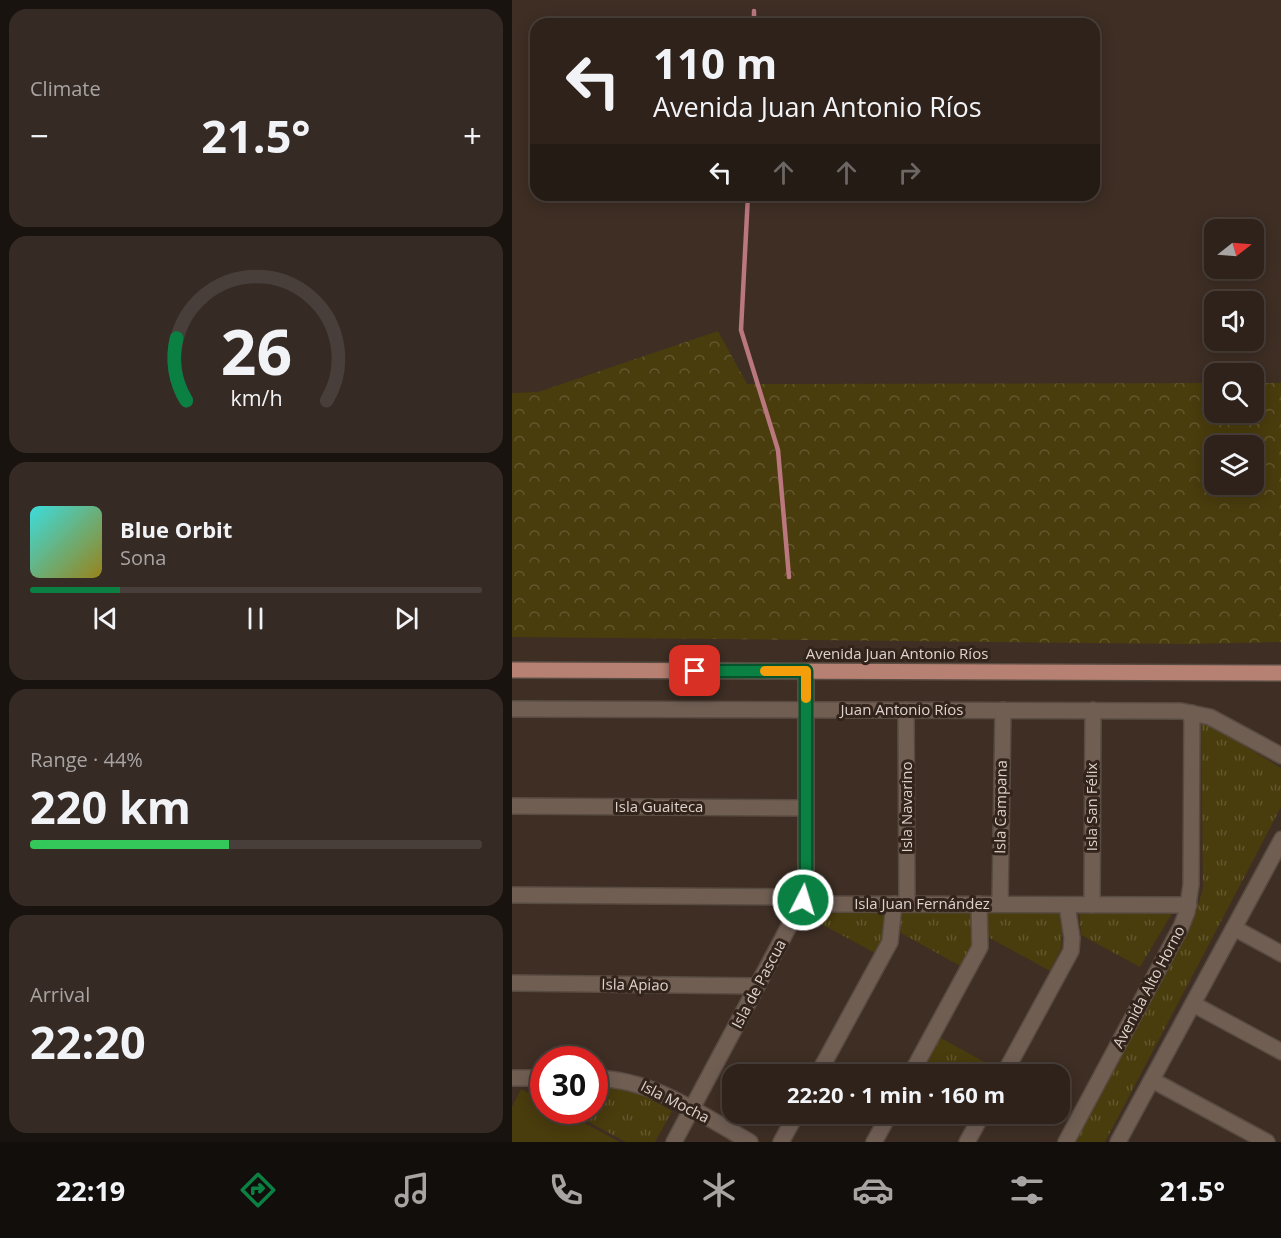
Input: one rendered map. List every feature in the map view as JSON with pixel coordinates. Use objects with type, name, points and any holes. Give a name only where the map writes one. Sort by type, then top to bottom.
[{"type":"main road","name":"Avenida Juan Antonio Ríos","points":[[512,670],[1282,673]]},
{"type":"street","name":"Isla de Pascua","points":[[674,1142],[803,900],[806,886],[806,671]]},
{"type":"street","name":"Juan Antonio Ríos","points":[[512,709],[1093,710],[1192,713],[1221,722],[1282,756]]},
{"type":"street","name":"Isla Navarino","points":[[823,1064],[890,942],[901,904],[906,710]]},
{"type":"street","name":"Isla Campana","points":[[1000,904],[1003,710]]},
{"type":"street","name":"Isla San Félix","points":[[1092,905],[1093,710]]},
{"type":"street","name":"Avenida Alto Horno","points":[[1066,1142],[1171,948],[1188,905],[1192,713]]},
{"type":"street","name":"Isla Guaiteca","points":[[512,806],[806,808]]},
{"type":"street","points":[[1118,1142],[1234,928],[1277,858],[1282,839]]},
{"type":"street","name":"Isla Juan Fernández","points":[[512,895],[791,897],[819,904],[1188,905]]},
{"type":"street","points":[[916,1064],[980,947],[979,904]]},
{"type":"street","points":[[1009,1064],[1070,951],[1072,938],[1067,905]]},
{"type":"street","points":[[1234,928],[1282,954]]},
{"type":"street","name":"Isla Apiao","points":[[512,983],[757,986]]},
{"type":"street","points":[[1193,1004],[1282,1052]]},
{"type":"street","points":[[512,1078],[530,1078]]},
{"type":"street","name":"Isla Mocha","points":[[608,1079],[644,1085],[750,1142]]},
{"type":"street","points":[[1152,1080],[1267,1142]]},
{"type":"street","points":[[781,1142],[791,1124]]},
{"type":"street","points":[[874,1142],[884,1124]]},
{"type":"street","points":[[967,1142],[977,1124]]},
{"type":"green space","points":[[718,331],[747,384],[1204,383],[1204,423],[1264,423],[1264,383],[1281,383],[1281,642],[1185,644],[512,637],[512,393],[538,392]]},
{"type":"green space","points":[[1205,722],[1281,768],[1281,807],[1105,1142],[1071,1142],[1199,902],[1203,888],[1201,724]]},
{"type":"green space","points":[[815,908],[885,912],[883,935],[875,953],[808,917]]},
{"type":"green space","points":[[899,910],[972,913],[974,942],[962,967],[901,933],[898,923]]},
{"type":"green space","points":[[1079,910],[1174,910],[1140,967],[1081,935]]},
{"type":"green space","points":[[986,912],[1063,913],[1061,949],[1050,971],[988,937]]},
{"type":"green space","points":[[939,1037],[988,1064],[925,1064]]},
{"type":"green space","points":[[608,1087],[643,1095],[672,1111],[655,1142],[626,1142],[592,1124],[608,1124]]},
{"type":"green space","points":[[521,1089],[530,1094],[530,1124],[586,1124],[620,1142],[512,1142],[512,1107]]},
{"type":"waterway","points":[[754,11],[754,18]]},
{"type":"waterway","points":[[748,201],[741,330],[778,450],[789,577]]},
{"type":"slow traffic","points":[[765,671],[806,671],[806,698]]},
{"type":"route","points":[[695,671],[806,671],[806,886],[803,900]]}]
